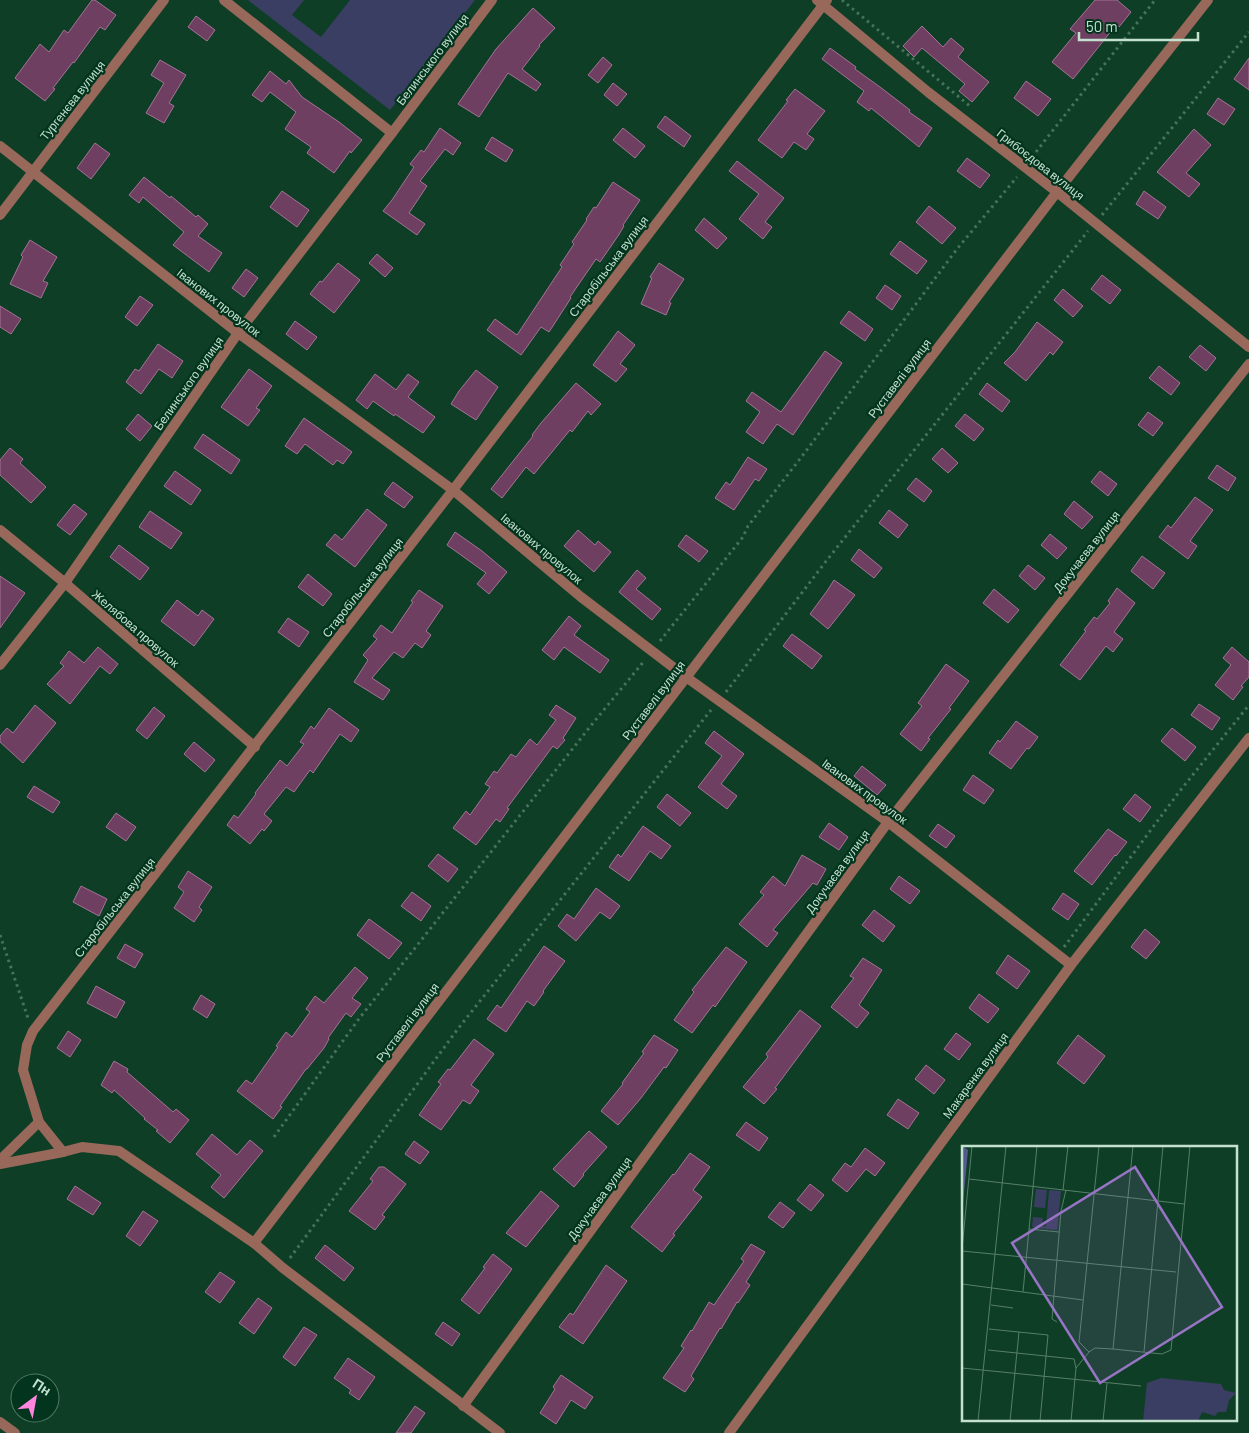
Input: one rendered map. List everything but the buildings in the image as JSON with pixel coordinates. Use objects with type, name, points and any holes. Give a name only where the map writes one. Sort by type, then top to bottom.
[{"type":"street","name":"Тургенєва вулиця","points":[[0,215],[164,0]]},
{"type":"street","points":[[224,0],[392,132]]},
{"type":"street","name":"Белинського вулиця","points":[[0,664],[65,582],[238,334],[492,0]]},
{"type":"street","name":"Руставелі вулиця","points":[[254,1243],[1057,192],[1208,0]]},
{"type":"street","name":"Грибоєдова вулиця","points":[[822,2],[928,92],[1095,222],[1249,347]]},
{"type":"street","name":"Старобільська вулиця","points":[[63,1152],[39,1122],[24,1070],[27,1045],[33,1031],[453,490],[822,2]]},
{"type":"street","name":"Іванових провулок","points":[[0,146],[238,334],[453,490],[581,597],[686,677],[888,822],[1071,965]]},
{"type":"street","name":"Докучаєва вулиця","points":[[463,1406],[888,822],[1249,364]]},
{"type":"street","name":"Желябова провулок","points":[[0,530],[65,582],[255,747]]},
{"type":"street","name":"Макаренка вулиця","points":[[729,1433],[1071,965],[1249,738]]},
{"type":"street","points":[[0,1160],[39,1122]]},
{"type":"street","points":[[0,1164],[82,1147],[119,1151],[254,1243],[283,1268],[500,1433]]},
{"type":"street","points":[[0,1422],[15,1433]]},
{"type":"path","points":[[842,0],[971,107]]},
{"type":"path","points":[[1038,163],[1032,157],[1155,0]]},
{"type":"path","points":[[283,1268],[457,1030],[719,701],[827,560],[1095,222],[1249,32]]},
{"type":"path","points":[[274,1137],[358,1020],[593,723],[743,538],[748,526],[815,440],[957,249],[1025,167]]},
{"type":"path","points":[[1058,955],[1179,792],[1249,705]]},
{"type":"path","points":[[0,935],[33,1031]]},
{"type":"shaded area","points":[[248,0],[304,0],[292,15],[321,37],[350,0],[475,0],[390,110]]}]
